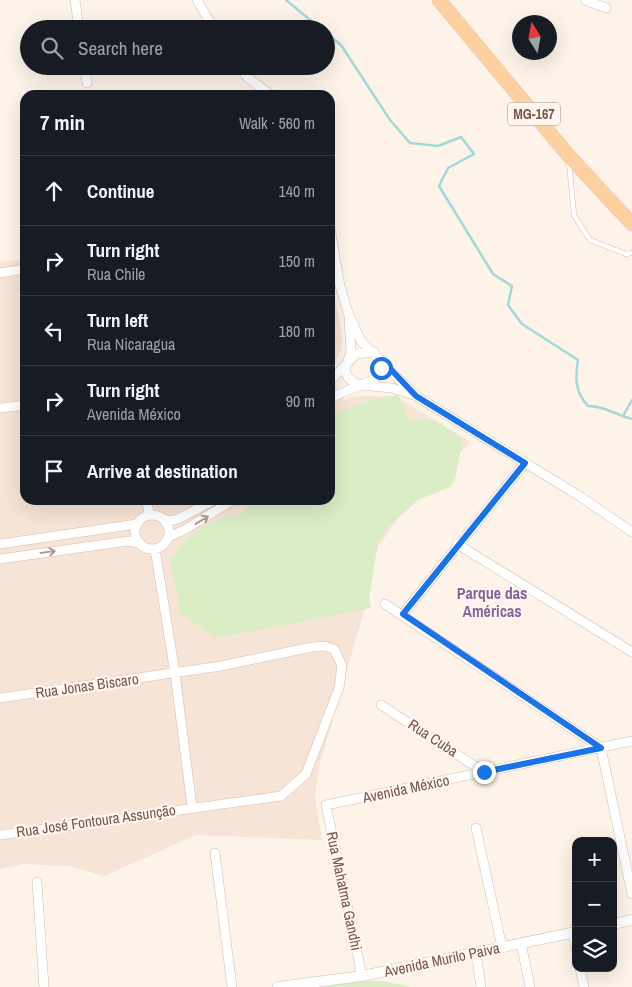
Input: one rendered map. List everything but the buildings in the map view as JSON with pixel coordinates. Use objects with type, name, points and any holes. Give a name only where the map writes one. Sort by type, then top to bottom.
[{"type":"main road","name":"MG-167","points":[[439,0],[569,156],[632,224]]},
{"type":"street","points":[[75,0],[78,20]]},
{"type":"street","points":[[197,0],[209,20]]},
{"type":"street","points":[[585,0],[606,8]]},
{"type":"street","points":[[86,75],[87,84]]},
{"type":"street","points":[[246,75],[264,90]]},
{"type":"street","points":[[335,257],[340,286],[348,313],[361,341],[416,396]]},
{"type":"street","points":[[0,273],[20,270]]},
{"type":"street","points":[[335,377],[351,352],[348,313]]},
{"type":"street","points":[[374,352],[356,354],[346,362],[347,376],[353,382],[362,385],[392,388],[416,396],[632,532]]},
{"type":"street","points":[[335,396],[375,379],[380,372],[382,360]]},
{"type":"street","points":[[0,408],[20,405]]},
{"type":"street","points":[[403,614],[525,463]]},
{"type":"street","points":[[148,505],[149,515]]},
{"type":"street","points":[[164,519],[170,527],[169,537],[164,545],[155,549],[146,548],[140,543],[135,534],[137,524],[142,518],[149,515],[157,515],[170,522],[205,505]]},
{"type":"street","points":[[169,537],[186,529],[225,505]]},
{"type":"street","points":[[0,544],[137,524]]},
{"type":"street","points":[[0,559],[128,541],[140,543]]},
{"type":"street","points":[[458,544],[632,652]]},
{"type":"street","points":[[155,549],[192,807]]},
{"type":"street","points":[[386,604],[601,748],[632,894]]},
{"type":"street","name":"Rua Jonas Biscaro","points":[[0,698],[174,673],[312,647],[324,646],[334,649]]},
{"type":"street","name":"Rua José Fontoura Assunção","points":[[0,835],[192,807],[243,803],[281,796],[306,774],[339,688],[342,666],[334,649]]},
{"type":"street","name":"Rua Cuba","points":[[381,705],[484,772]]},
{"type":"street","name":"Avenida México","points":[[326,805],[632,741]]},
{"type":"street","name":"Rua Mahatma Gandhi","points":[[326,805],[362,976]]},
{"type":"street","points":[[476,828],[502,947]]},
{"type":"street","points":[[215,853],[232,987]]},
{"type":"street","points":[[37,882],[44,987]]},
{"type":"street","points":[[617,923],[632,920]]},
{"type":"street","name":"Avenida Murilo Paiva","points":[[278,987],[362,976],[572,932]]},
{"type":"street","points":[[521,943],[530,987]]},
{"type":"street","points":[[476,952],[481,987]]},
{"type":"street","points":[[581,972],[584,987]]},
{"type":"lane","points":[[569,156],[574,215],[590,240],[626,254],[632,253]]},
{"type":"shaded area","points":[[20,260],[20,505],[335,505],[335,386],[344,399],[342,401],[355,396],[389,396],[403,401],[471,442],[410,500],[377,549],[366,604],[319,767],[315,797],[322,840],[196,835],[104,876],[69,866],[23,864],[0,869],[0,262]]},
{"type":"shaded area","points":[[335,300],[342,334],[342,349],[335,362]]},
{"type":"green space","points":[[398,395],[410,420],[425,419],[437,422],[461,437],[462,444],[455,479],[450,487],[418,500],[389,526],[378,542],[369,598],[371,608],[216,638],[181,614],[170,561],[193,533],[200,528],[218,519],[243,513],[249,505],[335,505],[335,414],[365,401]]},
{"type":"green space","points":[[346,981],[382,981],[412,987],[315,987]]},
{"type":"waterway","points":[[286,0],[310,20]]},
{"type":"waterway","points":[[335,40],[341,45],[390,120],[410,143],[438,146],[461,137],[474,154],[448,168],[439,186],[493,274],[512,286],[508,305],[522,324],[578,360],[576,373],[578,390],[588,406],[600,407],[632,419]]},
{"type":"waterway","points":[[623,416],[632,400]]},
{"type":"district","name":"Parque das Américas","points":[[492,602]]},
{"type":"route","points":[[381,368],[382,360],[416,396],[525,463],[403,614],[601,748],[484,772]]}]
